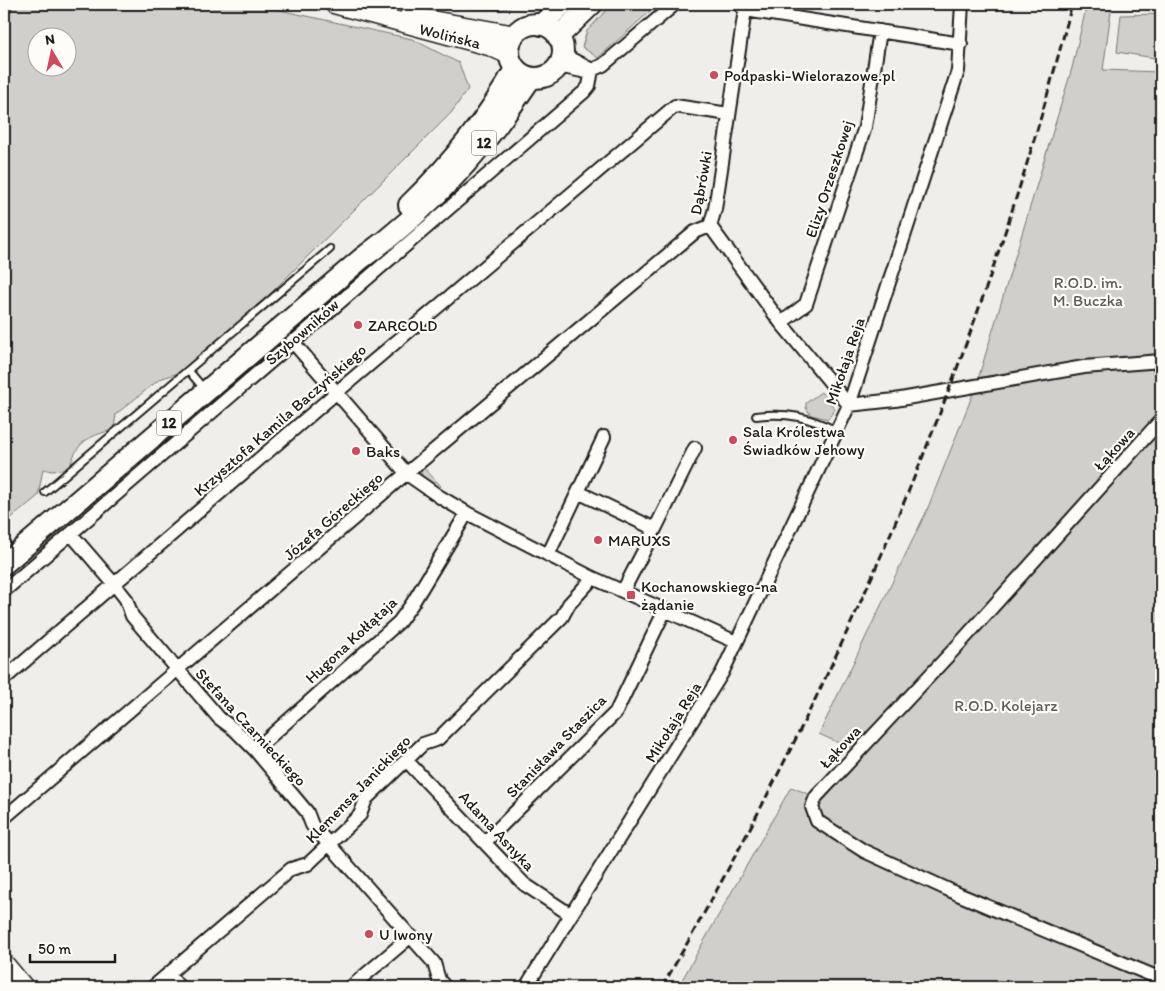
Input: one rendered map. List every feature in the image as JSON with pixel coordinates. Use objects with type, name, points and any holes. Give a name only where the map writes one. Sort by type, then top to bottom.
[{"type":"main road","points":[[541,25],[562,4]]},
{"type":"main road","points":[[519,67],[546,76],[559,52],[592,4]]},
{"type":"main road","points":[[515,34],[527,26],[541,25],[548,27],[559,52]]},
{"type":"main road","name":"12","points":[[515,34],[511,41],[519,67]]},
{"type":"main road","name":"Szybowników","points":[[4,564],[361,259],[383,231],[422,192],[471,135],[519,67]]},
{"type":"street","name":"Wolińska","points":[[334,4],[424,17],[515,34]]},
{"type":"street","points":[[559,52],[587,72],[592,70],[603,64],[675,4]]},
{"type":"street","name":"Mikołaja Reja","points":[[526,987],[722,672],[849,405],[958,71],[962,4]]},
{"type":"street","name":"Wolińska","points":[[363,7],[419,28],[489,46],[519,67]]},
{"type":"street","points":[[742,7],[961,44]]},
{"type":"street","name":"Dąbrówki","points":[[742,7],[729,114],[715,209],[710,226],[781,323],[849,405]]},
{"type":"street","name":"Elizy Orzeszkowej","points":[[781,323],[806,304],[865,126],[880,31]]},
{"type":"street","name":"Szybowników","points":[[4,591],[292,341],[584,92],[589,86],[592,70]]},
{"type":"street","name":"Krzysztofa Kamila Baczyńskiego","points":[[4,678],[115,585],[336,392],[675,106],[729,114]]},
{"type":"street","name":"Józefa Góreckiego","points":[[4,818],[407,474],[695,232],[710,226]]},
{"type":"street","points":[[292,341],[407,474],[467,513],[593,578],[736,642]]},
{"type":"street","points":[[849,405],[895,400],[1084,367],[1161,361]]},
{"type":"street","name":"Łąkowa","points":[[1161,420],[961,642],[816,797],[812,807],[817,821],[864,851],[960,895],[1161,979]]},
{"type":"street","points":[[548,555],[604,437]]},
{"type":"street","points":[[623,591],[695,448]]},
{"type":"street","points":[[578,492],[655,530]]},
{"type":"street","name":"Hugona Kołłątaja","points":[[255,750],[399,622],[412,604],[467,513]]},
{"type":"street","name":"Stefana Czarnieckiego","points":[[71,534],[126,599],[132,616],[219,718],[235,730],[255,750],[307,812],[312,825],[434,963],[439,980],[445,987]]},
{"type":"street","name":"Klemensa Janickiego","points":[[153,987],[291,869],[308,864],[330,845],[360,816],[366,800],[423,744],[438,739],[562,617],[569,604],[593,578]]},
{"type":"street","name":"Stanisława Staszica","points":[[485,842],[616,712],[665,610]]},
{"type":"street","name":"Adama Asnyka","points":[[406,760],[524,884],[571,915]]},
{"type":"street","points":[[351,987],[411,936]]},
{"type":"street","points":[[4,963],[24,987]]},
{"type":"street","points":[[168,974],[179,987]]},
{"type":"lane","points":[[45,492],[330,249]]},
{"type":"lane","points":[[188,370],[206,391]]},
{"type":"lane","points":[[756,416],[771,414],[801,416],[837,431]]},
{"type":"green space","points":[[4,4],[252,4],[412,39],[459,63],[468,89],[451,113],[249,315],[187,370],[160,379],[116,414],[114,429],[84,441],[72,459],[69,469],[52,471],[43,469],[38,496],[4,524]]},
{"type":"green space","points":[[414,4],[516,4],[502,10]]},
{"type":"green space","points":[[612,4],[658,4],[598,58],[582,47],[587,31]]},
{"type":"green space","name":"R.O.D. Kolejarz","points":[[1087,4],[1112,4],[1103,70],[1161,72],[1161,987],[678,987],[791,787],[816,797],[857,751],[819,734],[927,510],[976,386],[1072,68]]},
{"type":"green space","points":[[1161,14],[1161,59],[1117,52],[1121,15]]},
{"type":"green space","points":[[821,392],[835,409],[828,419],[811,415],[806,408],[806,403]]},
{"type":"green space","points":[[423,467],[441,486],[438,489],[424,480],[421,473]]},
{"type":"waterway","points":[[4,25],[13,4]]},
{"type":"railway","points":[[662,987],[727,871],[789,752],[847,632],[901,510],[950,386],[996,260],[1036,133],[1072,4]]},
{"type":"place","name":"Podpaski-Wielorazowe.pl","points":[[714,75]]},
{"type":"place","name":"ZARCOLD","points":[[358,325]]},
{"type":"place","name":"Sala Królestwa Świadków Jehowy","points":[[733,440]]},
{"type":"place","name":"Baks","points":[[356,451]]},
{"type":"place","name":"MARUXS","points":[[598,540]]},
{"type":"place","name":"Kochanowskiego-na żądanie","points":[[631,595]]},
{"type":"place","name":"U Iwony","points":[[369,934]]},
{"type":"park label","name":"R.O.D. im. M. Buczka","points":[[1088,291]]}]
